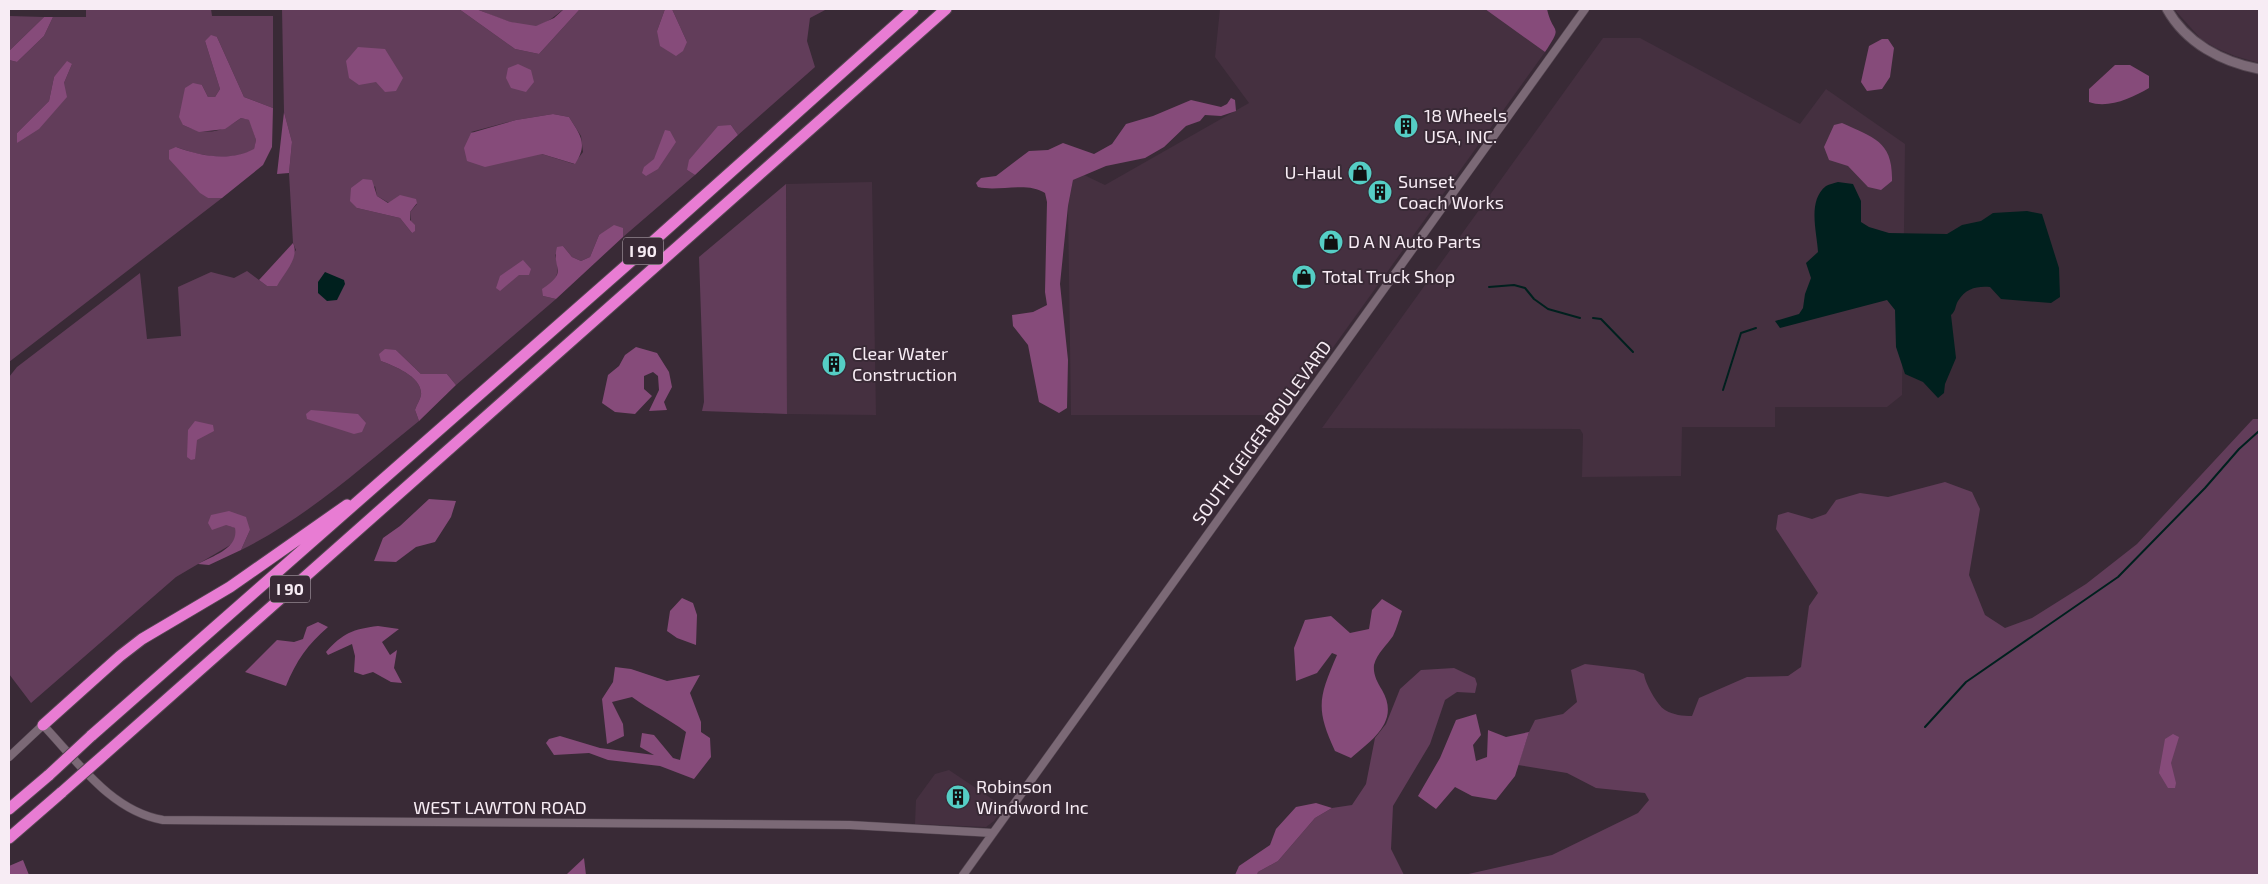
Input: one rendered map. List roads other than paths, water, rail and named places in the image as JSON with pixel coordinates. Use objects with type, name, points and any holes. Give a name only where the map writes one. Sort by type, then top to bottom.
[{"type":"highway","name":"I 90","points":[[9,810],[913,9]]},
{"type":"highway","name":"I 90","points":[[9,838],[946,9]]},
{"type":"highway","points":[[43,725],[120,656],[142,639],[230,587],[272,559],[334,512],[372,490]]},
{"type":"highway","points":[[9,845],[20,827]]},
{"type":"main road","points":[[2167,9],[2172,18],[2202,47],[2237,64],[2259,68]]},
{"type":"street","name":"SOUTH GEIGER BOULEVARD","points":[[963,875],[1585,9]]},
{"type":"street","name":"WEST LAWTON ROAD","points":[[43,725],[112,797],[134,811],[148,817],[163,820],[850,825],[993,833]]},
{"type":"street","points":[[9,757],[43,725]]},
{"type":"waterway","points":[[1489,287],[1514,285],[1525,288],[1534,299],[1548,309],[1580,318]]},
{"type":"waterway","points":[[1593,318],[1601,319],[1633,352]]},
{"type":"waterway","points":[[1723,390],[1741,333],[1756,328]]},
{"type":"waterway","points":[[1925,727],[1966,682],[2118,577],[2205,488],[2239,449],[2259,431]]},
{"type":"place","name":"18 Wheels USA, INC.","points":[[1406,126]]},
{"type":"place","name":"U-Haul","points":[[1360,173]]},
{"type":"place","name":"Sunset Coach Works","points":[[1380,192]]},
{"type":"place","name":"D A N Auto Parts","points":[[1331,242]]},
{"type":"place","name":"Total Truck Shop","points":[[1304,277]]},
{"type":"place","name":"Clear Water Construction","points":[[834,364]]},
{"type":"place","name":"Robinson Windword Inc","points":[[958,797]]}]
